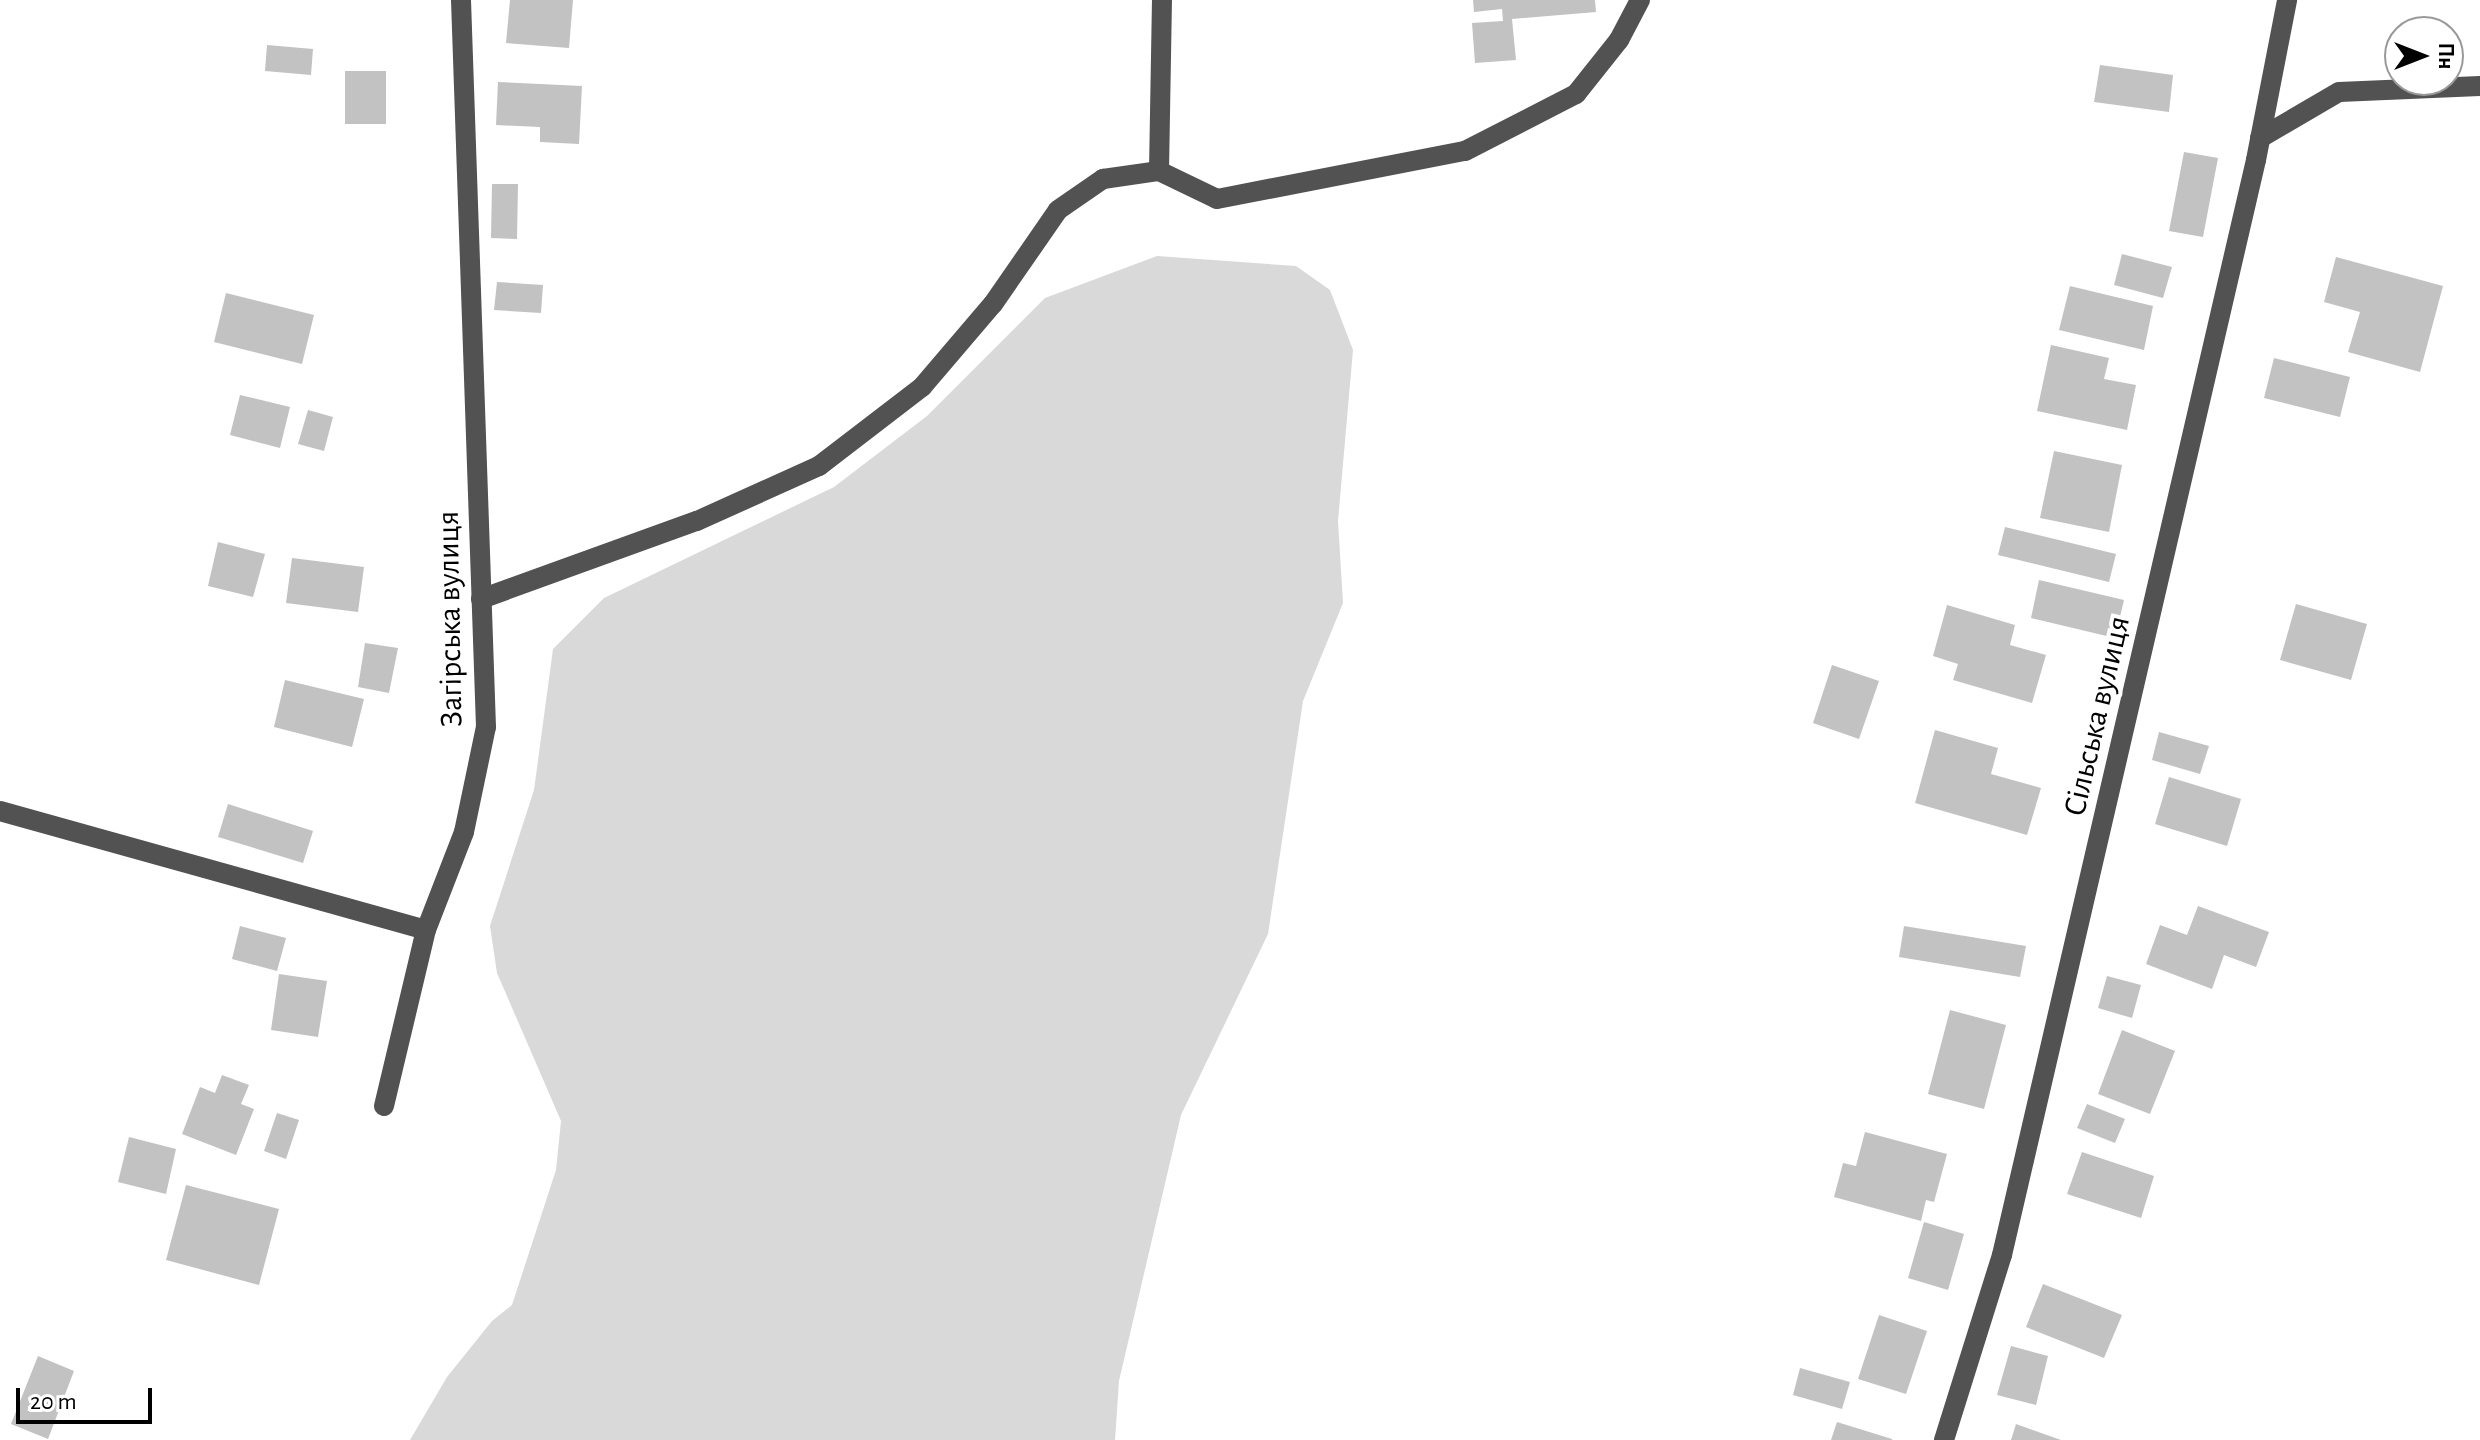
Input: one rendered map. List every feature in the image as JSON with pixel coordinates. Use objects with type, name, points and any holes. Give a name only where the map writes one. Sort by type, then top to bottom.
[{"type":"street","name":"Загірська вулиця","points":[[384,1106],[426,930],[464,832],[486,727],[461,0]]},
{"type":"street","points":[[1159,171],[1162,0]]},
{"type":"street","points":[[481,599],[697,521],[819,466],[922,387],[993,304],[1058,210],[1103,179],[1159,171],[1217,199],[1465,151],[1576,94],[1619,40],[1640,0]]},
{"type":"street","name":"Сільська вулиця","points":[[1944,1440],[2002,1255],[2260,138],[2287,0]]},
{"type":"street","points":[[2260,138],[2339,92],[2480,86]]},
{"type":"street","points":[[0,811],[426,930]]},
{"type":"shaded area","points":[[1157,256],[1296,266],[1330,290],[1353,350],[1338,521],[1343,603],[1303,701],[1268,934],[1181,1115],[1119,1381],[1115,1440],[410,1440],[447,1377],[492,1321],[512,1305],[556,1170],[561,1121],[497,973],[490,926],[534,790],[553,649],[604,598],[834,487],[927,416],[1045,298]]},
{"type":"building","points":[[510,0],[573,0],[569,48],[506,43]]},
{"type":"building","points":[[1473,0],[1595,0],[1596,12],[1512,19],[1516,60],[1475,63],[1472,23],[1503,21],[1502,9],[1474,12]]},
{"type":"building","points":[[267,45],[313,49],[311,75],[265,71]]},
{"type":"building","points":[[2100,65],[2173,75],[2169,112],[2094,102]]},
{"type":"building","points":[[345,71],[386,71],[386,124],[345,124]]},
{"type":"building","points":[[498,82],[582,86],[579,144],[540,142],[540,127],[496,125]]},
{"type":"building","points":[[2184,152],[2218,158],[2203,237],[2169,231]]},
{"type":"building","points":[[492,184],[518,184],[517,239],[491,238]]},
{"type":"building","points":[[2122,254],[2172,267],[2163,298],[2114,285]]},
{"type":"building","points":[[2336,257],[2443,286],[2420,372],[2348,352],[2360,312],[2324,302]]},
{"type":"building","points":[[497,282],[543,285],[541,313],[494,310]]},
{"type":"building","points":[[2070,286],[2153,306],[2144,350],[2059,330]]},
{"type":"building","points":[[226,293],[314,315],[302,364],[214,342]]},
{"type":"building","points":[[2051,345],[2109,358],[2104,379],[2136,385],[2127,430],[2037,411]]},
{"type":"building","points":[[2274,358],[2350,377],[2340,417],[2264,398]]},
{"type":"building","points":[[240,395],[290,407],[280,448],[230,435]]},
{"type":"building","points":[[308,410],[333,417],[324,451],[298,444]]},
{"type":"building","points":[[2054,451],[2122,465],[2109,532],[2040,518]]},
{"type":"building","points":[[2005,527],[2116,554],[2109,582],[1998,555]]},
{"type":"building","points":[[218,542],[265,554],[253,597],[208,586]]},
{"type":"building","points":[[292,558],[364,567],[358,612],[286,603]]},
{"type":"building","points":[[2039,580],[2124,600],[2115,638],[2031,618]]},
{"type":"building","points":[[2296,604],[2367,624],[2351,680],[2280,660]]},
{"type":"building","points":[[1947,605],[2015,625],[2010,645],[2046,655],[2032,703],[1953,680],[1958,664],[1933,656]]},
{"type":"building","points":[[365,643],[398,648],[389,693],[358,687]]},
{"type":"building","points":[[1832,665],[1879,681],[1859,739],[1813,723]]},
{"type":"building","points":[[285,680],[364,699],[352,747],[274,727]]},
{"type":"building","points":[[1935,730],[1998,748],[1991,774],[2041,788],[2027,835],[1915,803]]},
{"type":"building","points":[[2159,732],[2209,746],[2200,774],[2152,760]]},
{"type":"building","points":[[2169,777],[2241,799],[2227,846],[2155,824]]},
{"type":"building","points":[[228,804],[313,831],[303,863],[218,837]]},
{"type":"building","points":[[2198,906],[2269,932],[2256,967],[2224,955],[2212,989],[2146,964],[2160,925],[2187,935]]},
{"type":"building","points":[[240,926],[286,938],[277,971],[232,959]]},
{"type":"building","points":[[1904,926],[2026,946],[2020,977],[1899,957]]},
{"type":"building","points":[[279,974],[327,981],[318,1037],[271,1030]]},
{"type":"building","points":[[2107,976],[2141,985],[2132,1018],[2098,1008]]},
{"type":"building","points":[[1950,1010],[2006,1025],[1984,1109],[1928,1094]]},
{"type":"building","points":[[2122,1030],[2175,1051],[2150,1114],[2098,1094]]},
{"type":"building","points":[[222,1075],[249,1085],[241,1104],[254,1109],[236,1155],[182,1134],[200,1087],[215,1093]]},
{"type":"building","points":[[2087,1104],[2125,1119],[2115,1143],[2077,1128]]},
{"type":"building","points":[[277,1113],[299,1120],[286,1159],[264,1151]]},
{"type":"building","points":[[1865,1132],[1947,1154],[1934,1202],[1926,1200],[1921,1221],[1834,1197],[1843,1163],[1856,1166]]},
{"type":"building","points":[[129,1137],[176,1149],[166,1194],[118,1182]]},
{"type":"building","points":[[2082,1152],[2154,1176],[2141,1218],[2067,1194]]},
{"type":"building","points":[[186,1185],[279,1209],[259,1285],[166,1260]]},
{"type":"building","points":[[1924,1222],[1964,1234],[1948,1290],[1908,1278]]},
{"type":"building","points":[[2043,1284],[2122,1315],[2104,1358],[2026,1327]]},
{"type":"building","points":[[1879,1315],[1927,1331],[1906,1394],[1858,1379]]},
{"type":"building","points":[[2011,1346],[2048,1356],[2036,1405],[1997,1395]]},
{"type":"building","points":[[38,1356],[74,1371],[48,1439],[11,1424]]},
{"type":"building","points":[[1800,1368],[1850,1382],[1842,1409],[1793,1395]]},
{"type":"building","points":[[1837,1422],[1892,1439],[1892,1440],[1831,1440]]},
{"type":"building","points":[[2016,1424],[2061,1440],[2011,1440]]}]
